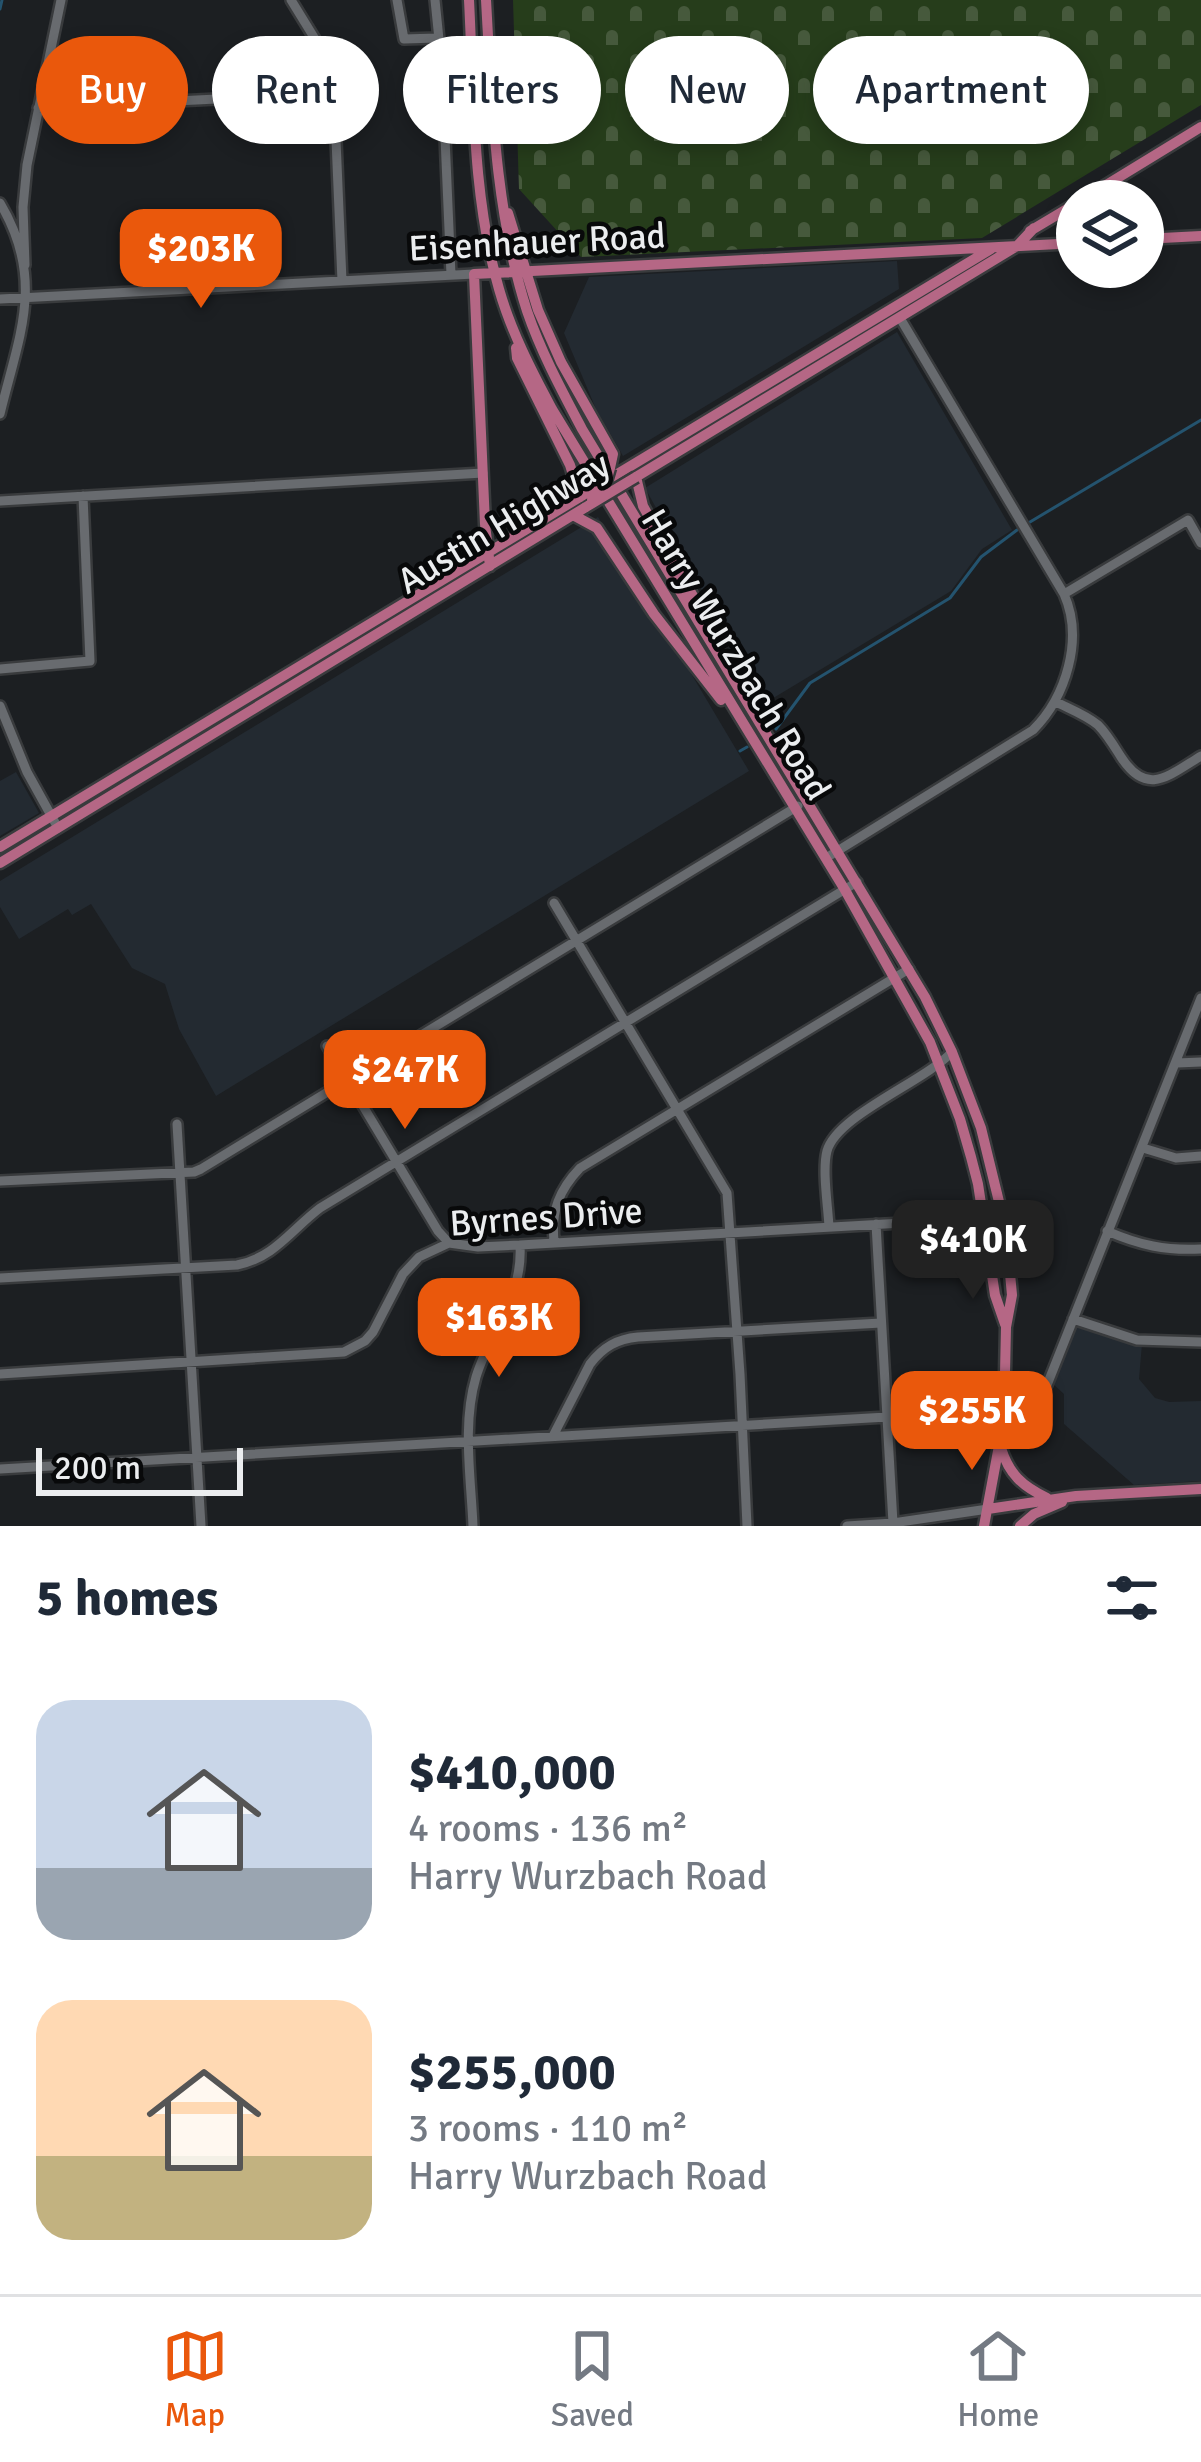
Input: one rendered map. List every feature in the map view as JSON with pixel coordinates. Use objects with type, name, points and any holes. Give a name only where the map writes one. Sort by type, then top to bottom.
[{"type":"main road","name":"Harry Wurzbach Road","points":[[469,0],[481,194],[495,273],[514,333],[552,409],[695,654],[831,855],[845,890],[930,1042],[964,1131],[978,1184],[995,1295],[1006,1327]]},
{"type":"main road","name":"Harry Wurzbach Road","points":[[486,0],[501,198],[531,323],[566,399],[746,701],[800,804]]},
{"type":"main road","name":"Austin Highway","points":[[1114,180],[1201,127]]},
{"type":"main road","name":"Austin Highway","points":[[698,430],[994,247],[1056,216]]},
{"type":"main road","name":"Austin Highway","points":[[554,519],[572,515],[639,461],[900,318],[1017,246],[1034,229]]},
{"type":"main road","points":[[1164,238],[1201,236]]},
{"type":"main road","name":"Eisenhauer Road","points":[[474,274],[1056,243]]},
{"type":"main road","points":[[522,272],[554,345],[613,454],[597,529]]},
{"type":"main road","points":[[474,274],[488,559]]},
{"type":"main road","points":[[514,333],[517,358],[569,465],[602,489],[624,494],[643,506]]},
{"type":"main road","name":"Austin Highway","points":[[0,847],[602,489],[636,477],[703,433],[698,430]]},
{"type":"main road","points":[[613,454],[639,461]]},
{"type":"main road","points":[[569,465],[602,489]]},
{"type":"main road","points":[[636,477],[643,506],[714,634],[724,665]]},
{"type":"main road","points":[[572,515],[597,529],[653,614],[717,668],[737,700],[746,701]]},
{"type":"main road","name":"Austin Highway","points":[[0,863],[488,559]]},
{"type":"main road","name":"Harry Wurzbach Road","points":[[831,855],[856,882],[941,1027],[979,1124],[1002,1214],[1012,1295],[1000,1446],[984,1526]]},
{"type":"main road","points":[[1000,1446],[1018,1481],[1050,1499]]},
{"type":"main road","points":[[988,1509],[1076,1496],[1201,1489]]},
{"type":"main road","points":[[1020,1526],[1034,1514],[1076,1496]]},
{"type":"street","points":[[53,36],[61,0]]},
{"type":"street","points":[[291,0],[313,36]]},
{"type":"street","points":[[397,0],[403,36]]},
{"type":"street","points":[[435,0],[437,36]]},
{"type":"street","points":[[0,414],[27,298],[23,206],[36,117]]},
{"type":"street","points":[[336,144],[342,281]]},
{"type":"street","points":[[445,144],[451,275]]},
{"type":"street","points":[[0,203],[13,225],[25,265]]},
{"type":"street","name":"Eisenhauer Road","points":[[0,299],[474,274]]},
{"type":"street","points":[[831,855],[1023,738],[1056,702],[1069,662],[1071,610],[1064,595],[900,318]]},
{"type":"street","points":[[0,501],[483,473]]},
{"type":"street","points":[[0,669],[89,661],[83,496]]},
{"type":"street","points":[[1064,595],[1188,520],[1201,542]]},
{"type":"street","points":[[1056,702],[1101,727],[1130,771],[1142,779],[1160,779],[1201,756]]},
{"type":"street","points":[[0,706],[58,828]]},
{"type":"street","points":[[0,1181],[194,1172],[800,804]]},
{"type":"street","points":[[0,1278],[238,1265],[259,1259],[320,1208],[856,882]]},
{"type":"street","points":[[554,903],[727,1193],[747,1526]]},
{"type":"street","points":[[554,1241],[552,1219],[558,1196],[586,1164],[909,969]]},
{"type":"street","points":[[1005,1383],[1047,1384],[1201,998]]},
{"type":"street","points":[[327,1046],[449,1243]]},
{"type":"street","points":[[829,1227],[826,1162],[834,1137],[864,1112],[939,1066],[952,1052]]},
{"type":"street","points":[[1177,1064],[1201,1063]]},
{"type":"street","points":[[177,1124],[201,1526]]},
{"type":"street","points":[[1143,1148],[1176,1157],[1201,1156]]},
{"type":"street","name":"Byrnes Drive","points":[[0,1373],[332,1354],[355,1347],[373,1332],[410,1265],[449,1243],[520,1245],[1002,1214]]},
{"type":"street","points":[[876,1224],[892,1523]]},
{"type":"street","points":[[1107,1231],[1158,1248],[1201,1249]]},
{"type":"street","points":[[473,1526],[470,1406],[476,1380],[515,1294],[520,1245]]},
{"type":"street","points":[[1073,1319],[1136,1340],[1201,1342]]},
{"type":"street","points":[[553,1436],[590,1364],[613,1342],[881,1323]]},
{"type":"street","points":[[0,1469],[887,1417]]},
{"type":"street","points":[[847,1526],[988,1509]]},
{"type":"shaded area","points":[[897,261],[899,289],[623,456],[596,409],[564,333],[589,277]]},
{"type":"shaded area","points":[[897,332],[1012,530],[982,549],[951,591],[765,703],[645,488]]},
{"type":"shaded area","points":[[598,517],[749,771],[216,1096],[179,1029],[165,984],[132,968],[91,904],[72,915],[68,909],[19,939],[0,907],[0,881]]},
{"type":"shaded area","points":[[16,772],[39,813],[0,836],[0,781]]},
{"type":"shaded area","points":[[1077,1324],[1142,1344],[1139,1379],[1155,1398],[1201,1401],[1201,1481],[1134,1485],[1064,1424],[1064,1394],[1053,1384]]},
{"type":"green space","points":[[513,0],[1201,0],[1201,105],[1078,180],[1056,180],[1056,193],[982,238],[581,257],[519,189],[518,144],[601,144],[601,36],[514,36]]},
{"type":"waterway","points":[[0,9],[2,0]]},
{"type":"waterway","points":[[1030,522],[1201,420]]},
{"type":"waterway","points":[[776,729],[810,683],[950,598],[981,557],[1017,530]]},
{"type":"waterway","points":[[740,751],[747,747]]}]
